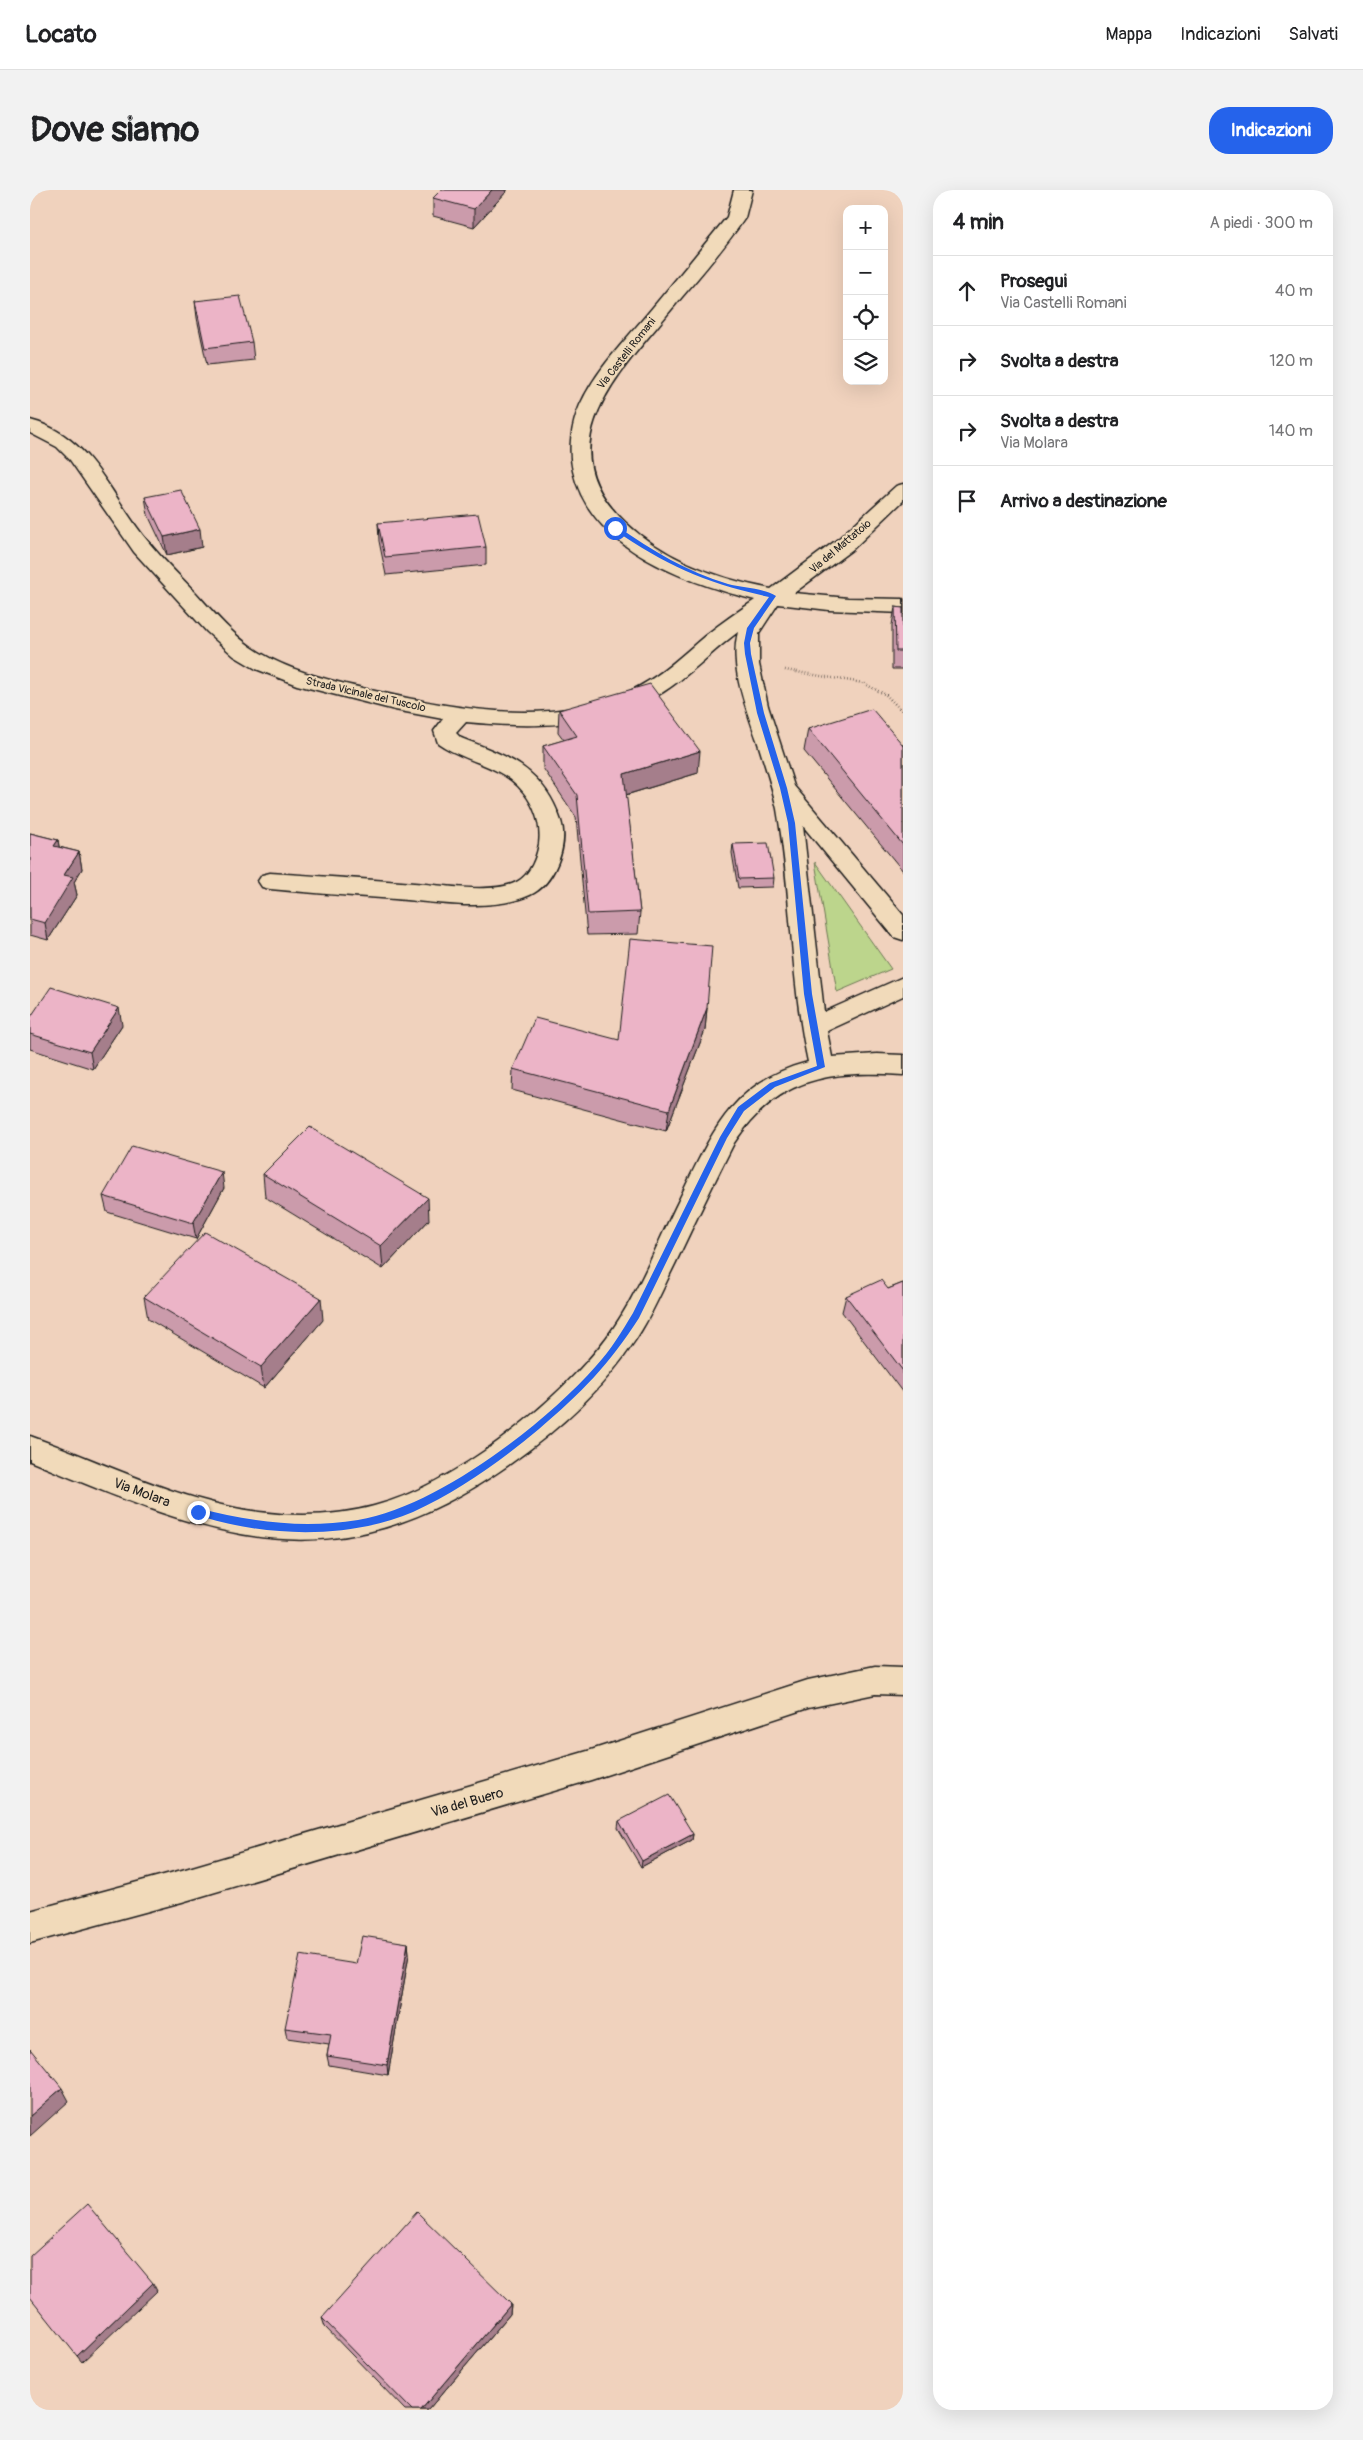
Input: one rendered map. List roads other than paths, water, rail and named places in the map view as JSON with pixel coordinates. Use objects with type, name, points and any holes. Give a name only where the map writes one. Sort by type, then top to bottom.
[{"type":"street","name":"Via Castelli Romani","points":[[743,190],[736,218],[598,389],[584,420],[579,442],[579,458],[586,487],[596,506],[615,528],[671,564],[702,577],[733,587],[773,596],[824,603],[903,606]]},
{"type":"street","name":"Strada Vicinale del Tuscolo","points":[[30,426],[59,439],[80,456],[94,473],[120,519],[144,551],[232,644],[251,657],[282,672],[333,688],[410,706],[461,714],[535,718],[583,714],[638,697],[664,682],[723,632],[773,596]]},
{"type":"street","name":"Via del Mattatoio","points":[[773,596],[838,551],[903,490]]},
{"type":"street","points":[[773,596],[758,615],[748,635],[750,663],[763,722],[784,788],[795,844],[813,1027],[822,1067]]},
{"type":"street","points":[[270,881],[460,895],[513,892],[529,885],[544,865],[550,852],[552,838],[548,814],[539,794],[525,777],[506,764],[453,743],[446,738],[445,731],[461,714]]},
{"type":"street","points":[[784,788],[903,931]]},
{"type":"street","points":[[813,1027],[903,986]]},
{"type":"street","name":"Via Molara","points":[[30,1448],[184,1507],[235,1522],[307,1529],[360,1524],[410,1509],[476,1473],[552,1413],[600,1367],[636,1315],[733,1120],[750,1100],[772,1085],[822,1067],[866,1063],[903,1065]]},
{"type":"street","name":"Via del Buero","points":[[30,1927],[182,1886],[572,1770],[712,1727],[808,1694],[875,1680],[903,1681]]}]
